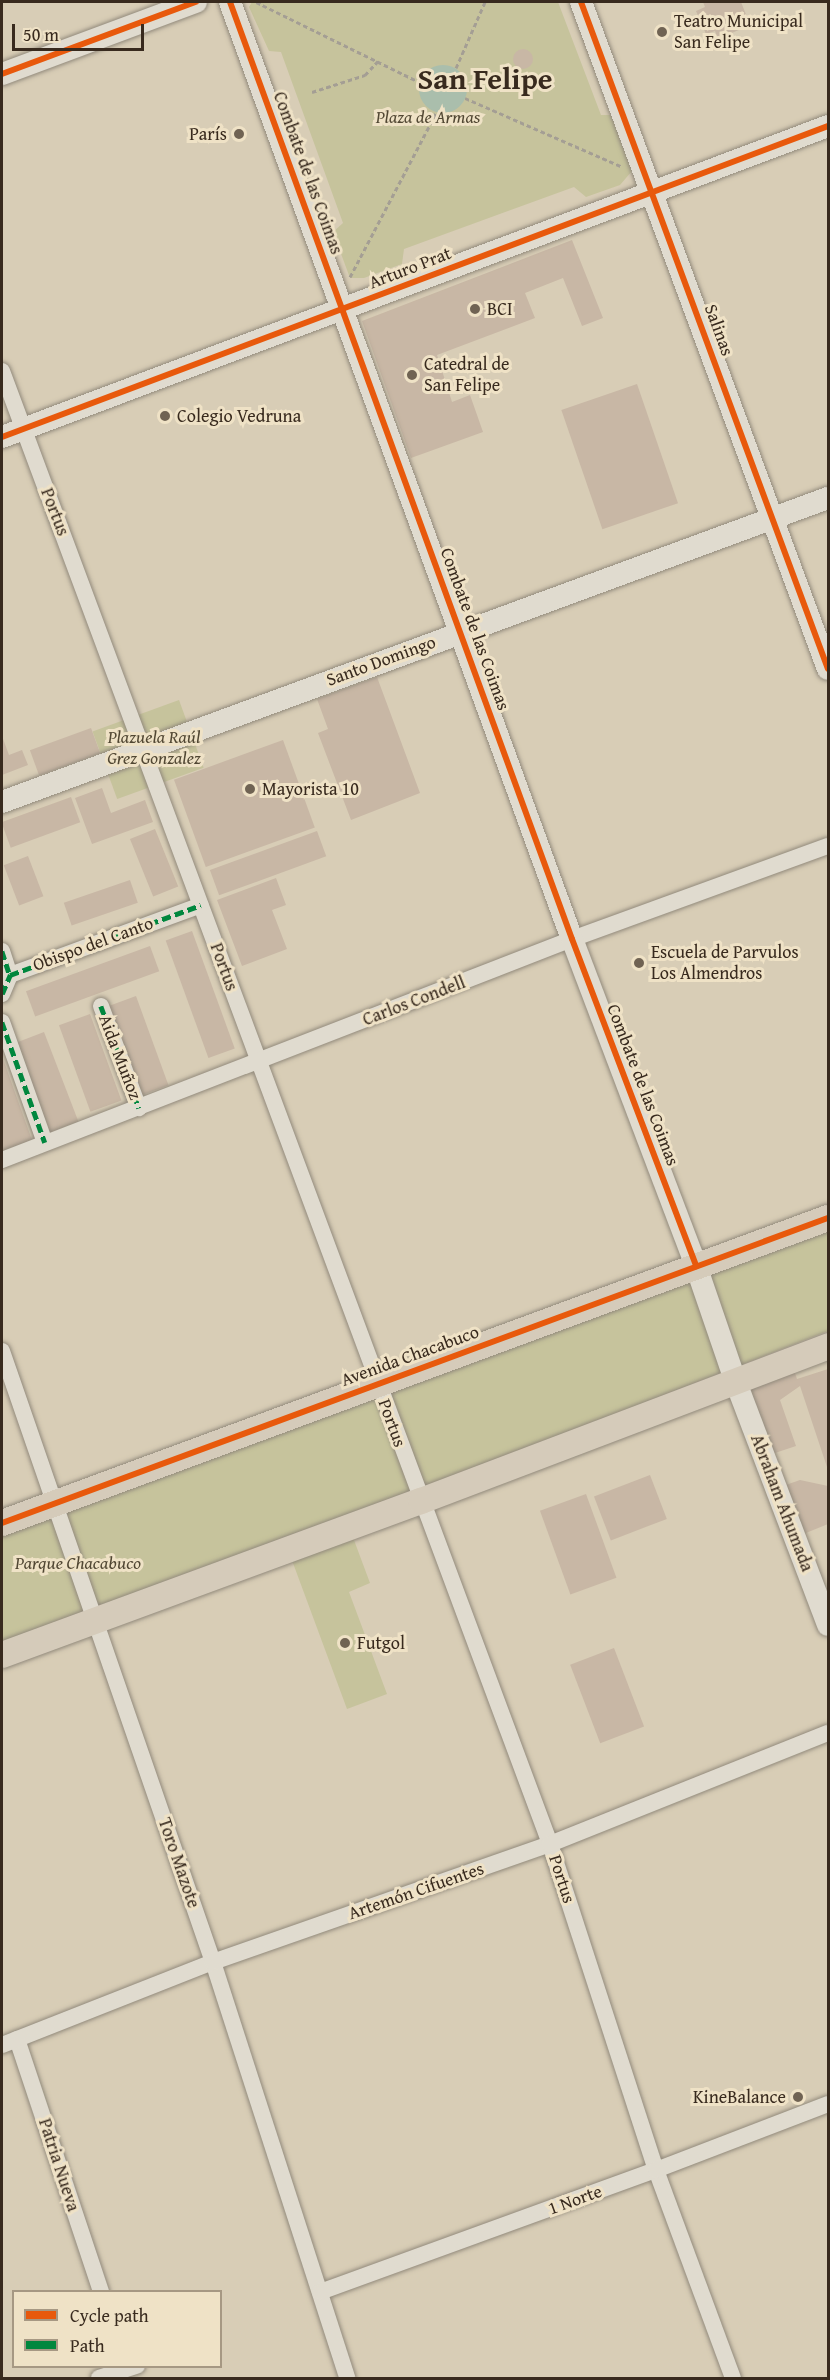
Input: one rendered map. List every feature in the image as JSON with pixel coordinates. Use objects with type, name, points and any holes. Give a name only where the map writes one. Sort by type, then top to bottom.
[{"type":"main road","points":[[2,74],[196,2]]},
{"type":"main road","name":"Combate de las Coimas","points":[[230,2],[572,939],[696,1266],[735,1380]]},
{"type":"main road","name":"Salinas","points":[[581,2],[828,669]]},
{"type":"main road","name":"Arturo Prat","points":[[2,437],[337,300],[652,193],[828,126]]},
{"type":"main road","name":"Santo Domingo","points":[[2,802],[828,498]]},
{"type":"main road","name":"Avenida Chacabuco","points":[[2,1522],[828,1218]]},
{"type":"main road","points":[[2,1655],[421,1501],[828,1346]]},
{"type":"main road","name":"Abraham Ahumada","points":[[735,1380],[828,1625]]},
{"type":"street","name":"Portus","points":[[2,371],[550,1844],[656,2170],[733,2379]]},
{"type":"street","name":"Carlos Condell","points":[[2,1160],[572,939],[828,846]]},
{"type":"street","name":"Obispo del Canto","points":[[2,951],[10,975],[201,905]]},
{"type":"street","points":[[2,994],[10,975]]},
{"type":"street","name":"Aida Muñoz","points":[[101,1006],[139,1108]]},
{"type":"street","points":[[2,1022],[45,1143]]},
{"type":"street","name":"Toro Mazote","points":[[2,1351],[93,1621],[213,1962],[347,2379]]},
{"type":"street","name":"Artemón Cifuentes","points":[[2,2045],[213,1962],[550,1844],[828,1732]]},
{"type":"street","name":"Patria Nueva","points":[[17,2039],[100,2290]]},
{"type":"street","name":"1 Norte","points":[[320,2292],[656,2170],[828,2104]]},
{"type":"street","points":[[99,2379],[130,2368]]},
{"type":"path","points":[[256,2],[419,82]]},
{"type":"path","points":[[456,68],[485,2]]},
{"type":"path","points":[[312,92],[365,75],[378,62]]},
{"type":"path","points":[[465,98],[632,171],[634,174],[643,170]]},
{"type":"path","points":[[337,300],[436,112]]},
{"type":"green space","name":"Plaza de Armas","points":[[252,2],[558,2],[601,115],[616,115],[632,171],[620,185],[586,197],[574,187],[404,249],[402,264],[364,278],[350,278],[333,232],[343,223],[281,52],[269,51],[249,7]]},
{"type":"green space","name":"Plazuela Raúl Grez Gonzalez","points":[[179,700],[204,768],[117,799],[93,731]]},
{"type":"green space","name":"Parque Chacabuco","points":[[828,1232],[828,1331],[500,1459],[2,1646],[2,1534]]},
{"type":"green space","name":"Futgol","points":[[351,1532],[370,1583],[349,1592],[387,1694],[347,1709],[290,1555]]},
{"type":"shaded area","points":[[438,65],[448,65],[463,75],[467,89],[466,98],[457,109],[448,113],[438,113],[423,103],[419,94],[419,84],[429,69]]},
{"type":"building","points":[[703,2],[741,2],[747,17],[737,21],[741,29],[718,39],[715,31],[706,34],[696,11],[705,7]]},
{"type":"building","points":[[523,49],[530,52],[533,59],[530,66],[523,69],[516,66],[513,59],[516,52]]},
{"type":"building","points":[[572,240],[603,318],[582,326],[563,278],[525,293],[535,318],[437,355],[452,402],[470,395],[483,432],[411,458],[362,321]]},
{"type":"building","points":[[637,384],[678,503],[602,529],[561,410]]},
{"type":"building","points":[[377,677],[420,793],[351,820],[318,733],[328,729],[317,699]]},
{"type":"building","points":[[91,728],[100,753],[39,776],[30,750]]},
{"type":"building","points":[[2,736],[9,755],[22,750],[28,765],[2,775]]},
{"type":"building","points":[[283,740],[315,827],[206,867],[174,780]]},
{"type":"building","points":[[102,788],[111,813],[145,800],[153,822],[92,844],[75,798]]},
{"type":"building","points":[[71,797],[80,822],[11,848],[2,822]]},
{"type":"building","points":[[155,829],[178,886],[153,897],[130,839]]},
{"type":"building","points":[[317,831],[326,856],[219,895],[210,870]]},
{"type":"building","points":[[28,856],[43,896],[19,905],[4,865]]},
{"type":"building","points":[[276,878],[286,905],[272,910],[287,949],[242,966],[217,900]]},
{"type":"building","points":[[130,880],[138,903],[72,925],[64,903]]},
{"type":"building","points":[[192,931],[235,1048],[208,1058],[166,941]]},
{"type":"building","points":[[150,946],[159,971],[35,1017],[26,991]]},
{"type":"building","points":[[136,996],[168,1085],[141,1095],[109,1006]]},
{"type":"building","points":[[90,1014],[121,1100],[90,1112],[59,1025]]},
{"type":"building","points":[[44,1032],[78,1122],[50,1132],[16,1043]]},
{"type":"building","points":[[2,1056],[32,1140],[2,1151]]},
{"type":"building","points":[[793,1367],[797,1379],[828,1369],[828,1470],[800,1386],[780,1400],[796,1446],[769,1455],[744,1384]]},
{"type":"building","points":[[650,1475],[667,1519],[611,1540],[594,1497]]},
{"type":"building","points":[[800,1480],[828,1486],[828,1524],[801,1535],[783,1486]]},
{"type":"building","points":[[586,1494],[616,1578],[570,1594],[540,1511]]},
{"type":"building","points":[[614,1648],[644,1726],[600,1743],[570,1665]]},
{"type":"marked path","points":[[2,951],[10,975],[201,905]]},
{"type":"marked path","points":[[2,994],[10,975]]},
{"type":"marked path","points":[[101,1006],[139,1108]]},
{"type":"marked path","points":[[2,1022],[45,1143]]},
{"type":"cycle path","points":[[2,74],[196,2]]},
{"type":"cycle path","points":[[230,2],[572,939],[696,1266]]},
{"type":"cycle path","points":[[581,2],[828,669]]},
{"type":"cycle path","points":[[2,437],[828,126]]},
{"type":"cycle path","points":[[2,1523],[828,1218]]},
{"type":"place","name":"Teatro Municipal San Felipe","points":[[662,32]]},
{"type":"place","name":"París","points":[[239,134]]},
{"type":"place","name":"BCI","points":[[475,309]]},
{"type":"place","name":"Catedral de San Felipe","points":[[412,375]]},
{"type":"place","name":"Colegio Vedruna","points":[[165,416]]},
{"type":"place","name":"Mayorista 10","points":[[250,789]]},
{"type":"place","name":"Escuela de Parvulos Los Almendros","points":[[639,963]]},
{"type":"place","name":"Futgol","points":[[345,1643]]},
{"type":"place","name":"KineBalance","points":[[798,2097]]},
{"type":"district","name":"San Felipe","points":[[485,78]]}]
